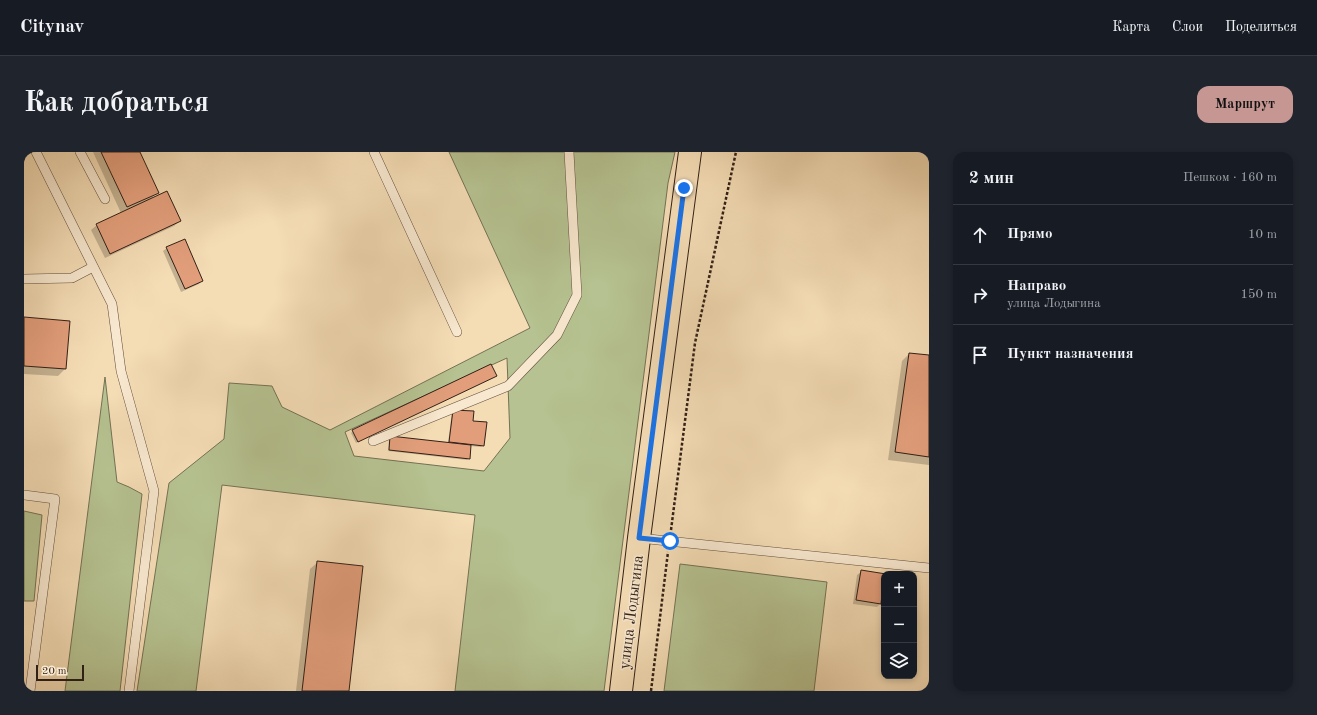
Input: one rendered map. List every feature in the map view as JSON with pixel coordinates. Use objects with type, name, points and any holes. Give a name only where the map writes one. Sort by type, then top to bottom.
[{"type":"main road","name":"улица Лодыгина","points":[[621,691],[639,538],[690,152]]},
{"type":"lane","points":[[36,152],[112,304],[121,371],[154,491],[129,691]]},
{"type":"lane","points":[[80,152],[105,199]]},
{"type":"lane","points":[[374,152],[458,332]]},
{"type":"lane","points":[[373,441],[508,386],[557,335],[577,295],[569,152]]},
{"type":"lane","points":[[24,279],[72,278],[93,267]]},
{"type":"lane","points":[[24,495],[55,499],[30,691]]},
{"type":"lane","points":[[639,538],[929,568]]},
{"type":"path","points":[[651,691],[695,343],[736,152]]},
{"type":"green space","points":[[449,152],[675,152],[668,183],[604,691],[455,691],[475,515],[222,485],[196,691],[137,691],[169,483],[224,439],[229,383],[272,386],[282,407],[330,430],[530,328]],"holes":[[[507,358],[510,438],[484,471],[354,456],[345,432]]]},
{"type":"green space","points":[[105,377],[117,482],[142,494],[120,691],[65,691]]},
{"type":"green space","points":[[24,511],[42,515],[34,601],[24,601]]},
{"type":"green space","points":[[680,564],[827,582],[814,691],[664,691]]},
{"type":"building","points":[[101,152],[140,152],[159,193],[127,207]]},
{"type":"building","points":[[167,191],[181,221],[110,254],[96,224]]},
{"type":"building","points":[[185,239],[203,281],[185,289],[166,247]]},
{"type":"building","points":[[24,317],[70,321],[66,369],[24,366]]},
{"type":"building","points":[[909,353],[929,355],[929,457],[895,452]]},
{"type":"building","points":[[491,364],[497,376],[358,442],[352,430]]},
{"type":"building","points":[[453,410],[474,411],[473,421],[487,422],[484,446],[449,442]]},
{"type":"building","points":[[390,436],[471,445],[470,459],[389,450]]},
{"type":"building","points":[[317,561],[363,566],[349,691],[302,691]]},
{"type":"building","points":[[861,570],[881,573],[881,604],[856,600]]},
{"type":"route","points":[[670,541],[639,538],[684,188]]}]
